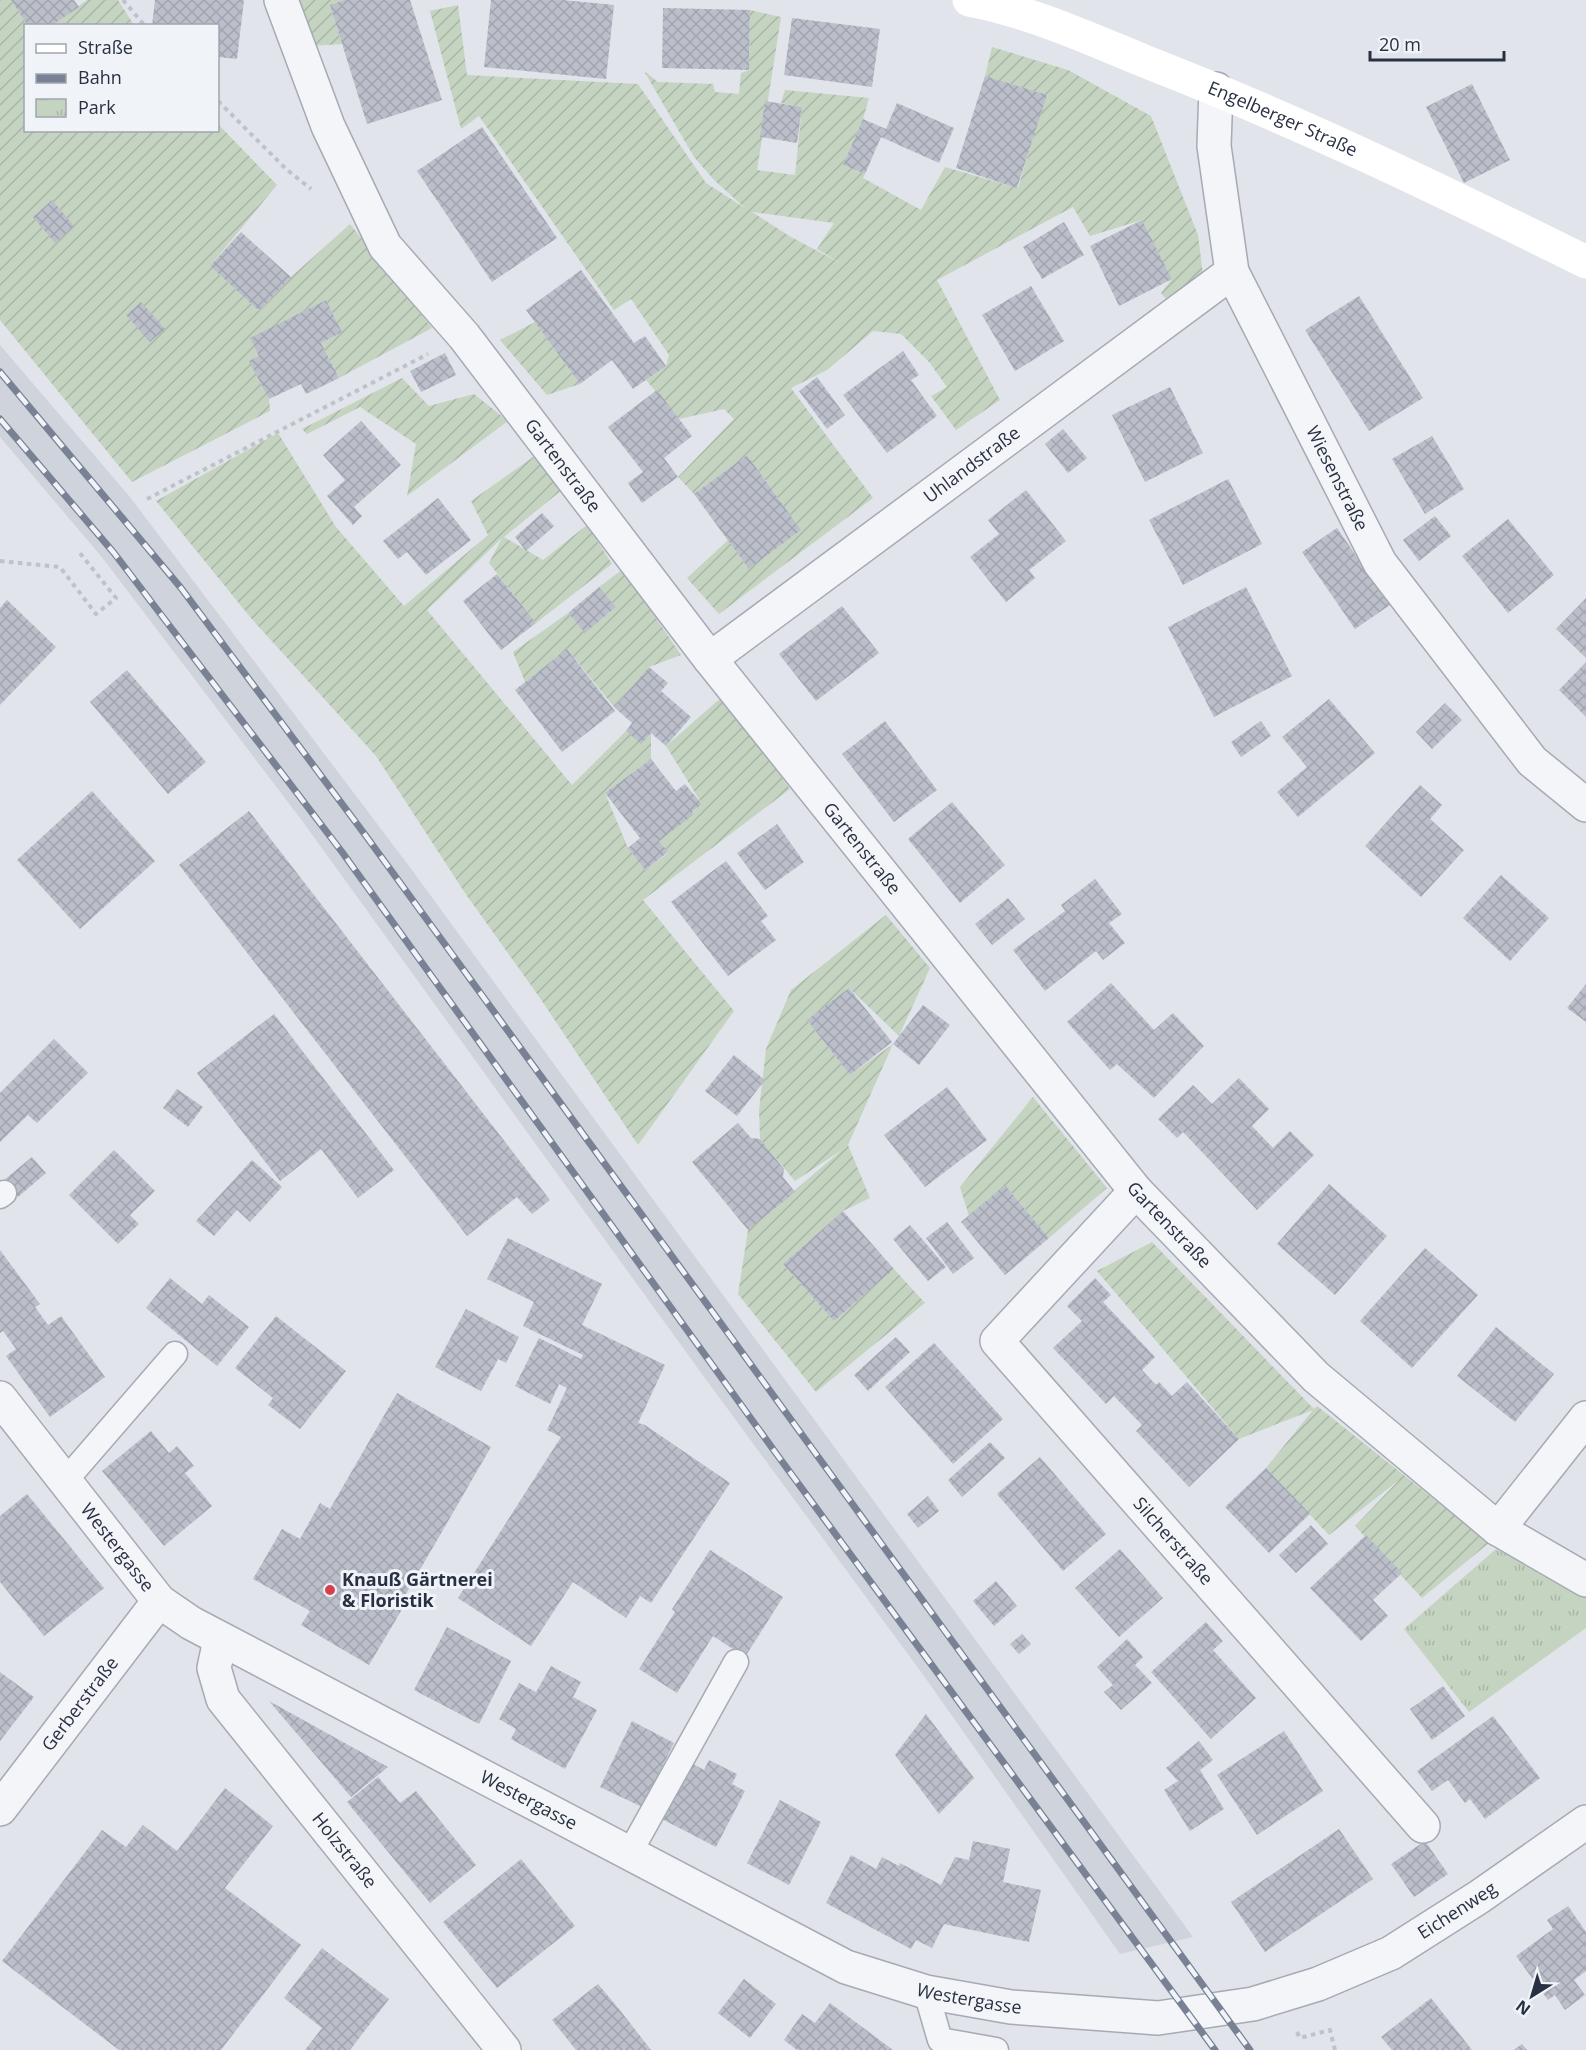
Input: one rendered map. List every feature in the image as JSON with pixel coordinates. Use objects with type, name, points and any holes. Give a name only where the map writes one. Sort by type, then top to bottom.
[{"type":"main road","name":"Engelberger Straße","points":[[969,0],[1040,20],[1216,89],[1461,200],[1586,262]]},
{"type":"street","name":"Gartenstraße","points":[[281,0],[328,126],[385,246],[464,336],[710,658],[1136,1191],[1316,1377],[1498,1529],[1586,1580]]},
{"type":"street","name":"Wiesenstraße","points":[[1216,89],[1214,146],[1232,272],[1380,563],[1532,761],[1586,805]]},
{"type":"street","name":"Uhlandstraße","points":[[710,658],[1232,272]]},
{"type":"street","name":"Silcherstraße","points":[[1136,1191],[997,1341],[1423,1826]]},
{"type":"street","name":"Westergasse","points":[[0,1398],[159,1601],[220,1640],[846,1967],[926,1992],[1011,2007],[1158,2018]]},
{"type":"street","points":[[1498,1529],[1586,1418]]},
{"type":"street","name":"Gerberstraße","points":[[0,1809],[159,1601]]},
{"type":"street","name":"Holzstraße","points":[[220,1640],[214,1668],[223,1699],[504,2050]]},
{"type":"street","name":"Eichenweg","points":[[1158,2018],[1253,2004],[1318,1984],[1391,1953],[1479,1897],[1586,1822]]},
{"type":"lane","points":[[64,1481],[175,1354]]},
{"type":"lane","points":[[629,1854],[736,1662]]},
{"type":"lane","points":[[926,1992],[940,2040],[996,2050]]},
{"type":"path","points":[[123,0],[143,24]]},
{"type":"path","points":[[219,102],[286,169],[313,190]]},
{"type":"path","points":[[147,499],[464,336]]},
{"type":"path","points":[[0,561],[60,567],[96,614],[116,598],[79,552]]},
{"type":"shaded area","points":[[0,345],[130,497],[409,866],[1193,1937],[1120,1954],[924,1676],[699,1370],[303,822],[101,556],[0,437]]},
{"type":"green space","points":[[0,0],[11,0],[27,24],[24,24],[24,132],[219,132],[219,125],[277,185],[210,266],[259,311],[291,277],[350,224],[432,328],[339,378],[321,343],[342,332],[326,300],[251,338],[259,356],[250,361],[269,399],[270,411],[132,482],[0,320]]},
{"type":"green space","points":[[87,0],[118,0],[133,24],[54,24]]},
{"type":"green space","points":[[300,0],[344,0],[330,5],[342,44],[311,46]]},
{"type":"green space","points":[[458,5],[467,75],[638,84],[706,183],[745,208],[715,181],[694,157],[644,71],[658,82],[713,84],[715,92],[739,94],[741,73],[749,70],[750,10],[781,17],[757,170],[795,175],[802,107],[781,103],[785,90],[869,98],[863,119],[843,165],[865,174],[863,178],[921,210],[945,167],[1018,188],[1046,95],[985,76],[992,47],[1068,70],[1151,116],[1198,235],[1203,275],[1174,308],[1161,293],[1172,279],[1142,220],[1090,236],[1073,207],[937,280],[1000,400],[956,430],[931,396],[947,387],[929,362],[901,334],[873,331],[827,370],[791,388],[873,498],[719,614],[687,578],[728,540],[749,569],[801,530],[747,455],[694,494],[678,477],[734,419],[724,409],[679,419],[646,380],[666,366],[669,355],[631,299],[614,310],[479,116],[461,129],[430,11]],"holes":[[[752,212],[834,223],[817,249],[842,264],[791,237]]]},
{"type":"green space","points":[[535,322],[580,384],[547,395],[500,340]]},
{"type":"green space","points":[[402,378],[429,406],[474,394],[508,421],[407,496],[416,444],[360,407],[307,434],[302,429]]},
{"type":"green space","points":[[278,433],[336,527],[404,606],[488,535],[471,501],[540,452],[562,490],[504,537],[543,560],[587,525],[612,564],[536,623],[489,563],[502,538],[427,610],[572,785],[626,731],[651,733],[651,759],[605,793],[628,848],[645,870],[668,853],[659,841],[702,804],[666,746],[723,696],[790,789],[643,900],[734,1011],[638,1145],[540,998],[465,893],[376,756],[250,617],[156,501]]},
{"type":"green space","points":[[623,569],[681,655],[649,667],[614,707],[568,650],[525,682],[513,652],[568,613],[585,633],[616,607],[599,587]]},
{"type":"green space","points":[[886,915],[930,968],[899,1036],[849,988],[808,1021],[850,1075],[893,1044],[848,1145],[870,1198],[843,1211],[783,1264],[834,1321],[894,1269],[925,1303],[816,1392],[738,1294],[748,1230],[842,1150],[795,1181],[760,1139],[759,1110],[766,1049],[791,990]]},
{"type":"green space","points":[[1033,1097],[1107,1188],[1049,1238],[1006,1186],[969,1216],[960,1187]]},
{"type":"green space","points":[[1152,1242],[1314,1409],[1317,1406],[1489,1543],[1422,1598],[1355,1526],[1399,1480],[1329,1535],[1266,1468],[1313,1410],[1239,1439],[1097,1271]]},
{"type":"green space","points":[[1496,1549],[1586,1597],[1586,1628],[1469,1712],[1404,1629]]},
{"type":"building","points":[[11,0],[74,0],[79,7],[54,24],[27,24]]},
{"type":"building","points":[[155,0],[244,0],[237,59],[219,57],[219,24],[152,24]]},
{"type":"building","points":[[344,0],[410,0],[442,100],[367,124],[330,5]]},
{"type":"building","points":[[491,0],[563,0],[614,5],[606,79],[484,67]]},
{"type":"building","points":[[663,8],[750,10],[749,70],[662,68]]},
{"type":"building","points":[[792,18],[880,29],[872,87],[784,75]]},
{"type":"building","points":[[985,76],[1047,95],[1017,188],[956,168]]},
{"type":"building","points":[[1472,84],[1510,160],[1464,183],[1426,107]]},
{"type":"building","points":[[765,101],[802,107],[797,143],[760,137]]},
{"type":"building","points":[[897,103],[954,128],[939,163],[881,137],[865,174],[843,165],[863,119],[886,129]]},
{"type":"building","points":[[482,127],[557,238],[492,282],[417,171]]},
{"type":"building","points":[[52,200],[74,226],[55,243],[33,217]]},
{"type":"building","points":[[1142,220],[1172,279],[1119,306],[1090,246]]},
{"type":"building","points":[[1064,222],[1084,255],[1042,279],[1023,247]]},
{"type":"building","points":[[241,232],[291,277],[259,311],[210,266]]},
{"type":"building","points":[[581,270],[634,343],[645,336],[666,366],[633,389],[612,360],[580,384],[526,310]]},
{"type":"building","points":[[1031,286],[1064,341],[1015,371],[982,315]]},
{"type":"building","points":[[1359,296],[1423,398],[1369,431],[1305,330]]},
{"type":"building","points":[[326,300],[342,332],[321,343],[339,378],[306,394],[301,384],[269,399],[249,361],[259,356],[250,338]]},
{"type":"building","points":[[141,302],[165,329],[150,342],[126,315]]},
{"type":"building","points":[[903,351],[919,375],[911,380],[937,416],[887,453],[843,395]]},
{"type":"building","points":[[445,353],[456,375],[421,392],[410,371]]},
{"type":"building","points":[[817,377],[845,415],[827,429],[799,391]]},
{"type":"building","points":[[1170,387],[1203,453],[1145,482],[1112,415]]},
{"type":"building","points":[[657,390],[692,436],[664,458],[678,477],[642,503],[628,483],[643,472],[608,427]]},
{"type":"building","points":[[361,421],[401,465],[354,507],[362,516],[353,525],[327,496],[345,480],[323,455]]},
{"type":"building","points":[[1063,429],[1087,458],[1068,473],[1045,444]]},
{"type":"building","points":[[1432,436],[1464,489],[1425,514],[1392,459]]},
{"type":"building","points":[[747,455],[801,530],[749,569],[694,494]]},
{"type":"building","points":[[1228,479],[1262,544],[1183,585],[1149,520]]},
{"type":"building","points":[[1026,490],[1066,541],[1029,570],[1035,578],[1006,602],[970,557],[999,534],[988,520]]},
{"type":"building","points":[[438,498],[471,540],[426,575],[407,552],[398,559],[383,541]]},
{"type":"building","points":[[542,513],[554,526],[526,551],[515,537]]},
{"type":"building","points":[[1435,516],[1451,536],[1419,561],[1403,540]]},
{"type":"building","points":[[1508,519],[1554,575],[1508,613],[1462,556]]},
{"type":"building","points":[[1337,528],[1390,605],[1355,629],[1302,552]]},
{"type":"building","points":[[497,574],[536,623],[501,650],[463,601]]},
{"type":"building","points":[[599,587],[616,607],[585,633],[568,613]]},
{"type":"building","points":[[1246,587],[1292,676],[1214,717],[1168,627]]},
{"type":"building","points":[[1586,598],[1586,658],[1556,629]]},
{"type":"building","points":[[7,600],[56,647],[0,705],[0,608]]},
{"type":"building","points":[[842,606],[879,653],[816,701],[779,654]]},
{"type":"building","points":[[567,649],[615,711],[562,752],[515,690]]},
{"type":"building","points":[[1586,662],[1586,717],[1559,690]]},
{"type":"building","points":[[649,667],[668,683],[661,691],[691,717],[666,746],[651,733],[641,744],[626,731],[632,723],[614,707]]},
{"type":"building","points":[[127,670],[206,762],[168,794],[90,702]]},
{"type":"building","points":[[1329,699],[1375,753],[1298,817],[1277,792],[1307,767],[1282,737]]},
{"type":"building","points":[[1445,703],[1462,720],[1432,749],[1416,732]]},
{"type":"building","points":[[885,721],[937,790],[894,822],[842,754]]},
{"type":"building","points":[[1261,721],[1271,736],[1241,757],[1231,742]]},
{"type":"building","points":[[651,759],[676,791],[685,784],[702,804],[692,812],[693,815],[659,841],[668,852],[645,870],[628,848],[640,838],[605,793]]},
{"type":"building","points":[[1420,785],[1442,805],[1430,819],[1464,850],[1421,897],[1365,846]]},
{"type":"building","points":[[92,791],[155,861],[80,929],[17,860]]},
{"type":"building","points":[[952,802],[1005,865],[960,903],[908,839]]},
{"type":"building","points":[[249,811],[550,1200],[532,1214],[517,1197],[467,1236],[179,865]]},
{"type":"building","points":[[777,824],[804,862],[765,890],[737,853]]},
{"type":"building","points":[[726,861],[768,916],[761,921],[776,940],[728,976],[671,902]]},
{"type":"building","points":[[1501,875],[1549,918],[1510,961],[1463,918]]},
{"type":"building","points":[[1095,879],[1122,914],[1109,923],[1125,943],[1103,960],[1096,951],[1045,991],[1013,950],[1065,911],[1061,905]]},
{"type":"building","points":[[1008,898],[1025,919],[992,945],[975,924]]},
{"type":"building","points":[[1111,983],[1154,1030],[1173,1013],[1204,1046],[1154,1098],[1117,1064],[1110,1070],[1067,1022]]},
{"type":"building","points":[[1586,984],[1586,1022],[1567,1008]]},
{"type":"building","points":[[849,988],[892,1042],[850,1075],[807,1020]]},
{"type":"building","points":[[923,1005],[950,1025],[919,1065],[893,1044]]},
{"type":"building","points":[[274,1014],[394,1170],[358,1198],[321,1149],[280,1181],[197,1073]]},
{"type":"building","points":[[54,1039],[88,1073],[37,1123],[28,1115],[0,1142],[0,1093]]},
{"type":"building","points":[[734,1055],[765,1080],[737,1116],[705,1091]]},
{"type":"building","points":[[1239,1078],[1269,1109],[1252,1126],[1273,1148],[1290,1131],[1314,1155],[1257,1210],[1183,1132],[1177,1138],[1158,1119],[1193,1085],[1212,1104]]},
{"type":"building","points":[[947,1087],[987,1140],[925,1187],[884,1135]]},
{"type":"building","points":[[177,1089],[203,1107],[188,1127],[163,1108]]},
{"type":"building","points":[[738,1123],[751,1138],[760,1139],[784,1169],[783,1177],[795,1192],[748,1230],[692,1162]]},
{"type":"building","points":[[114,1150],[155,1191],[130,1215],[139,1224],[118,1244],[69,1195]]},
{"type":"building","points":[[32,1157],[46,1173],[18,1197],[4,1180]]},
{"type":"building","points":[[252,1160],[282,1187],[250,1222],[237,1210],[214,1236],[196,1221]]},
{"type":"building","points":[[1329,1184],[1387,1236],[1335,1295],[1277,1244]]},
{"type":"building","points":[[1005,1185],[1049,1238],[1005,1275],[961,1222]]},
{"type":"building","points":[[843,1211],[894,1269],[834,1321],[783,1264]]},
{"type":"building","points":[[947,1222],[974,1258],[953,1274],[926,1238]]},
{"type":"building","points":[[910,1225],[946,1267],[928,1281],[893,1239]]},
{"type":"building","points":[[508,1238],[602,1284],[582,1325],[665,1365],[638,1423],[645,1425],[730,1483],[651,1603],[640,1596],[626,1618],[573,1582],[531,1646],[458,1598],[561,1437],[547,1430],[567,1388],[559,1384],[550,1404],[515,1386],[539,1338],[581,1359],[583,1355],[523,1326],[534,1302],[487,1279]]},
{"type":"building","points":[[1425,1248],[1478,1295],[1412,1368],[1360,1321]]},
{"type":"building","points":[[0,1250],[40,1304],[35,1307],[48,1325],[61,1316],[105,1377],[50,1417],[6,1356],[16,1349],[3,1331],[0,1333]]},
{"type":"building","points":[[170,1278],[202,1304],[209,1295],[249,1327],[217,1366],[146,1308]]},
{"type":"building","points":[[1095,1278],[1111,1295],[1103,1302],[1155,1357],[1142,1370],[1156,1385],[1159,1382],[1172,1396],[1187,1382],[1239,1439],[1189,1487],[1136,1431],[1142,1425],[1114,1396],[1106,1404],[1053,1348],[1082,1321],[1067,1306]]},
{"type":"building","points":[[466,1309],[519,1337],[506,1363],[498,1359],[481,1391],[435,1367]]},
{"type":"building","points":[[276,1316],[346,1371],[300,1429],[268,1405],[273,1398],[235,1368]]},
{"type":"building","points":[[1496,1327],[1554,1374],[1515,1422],[1457,1376]]},
{"type":"building","points":[[896,1337],[910,1352],[868,1391],[854,1375]]},
{"type":"building","points":[[934,1343],[1003,1419],[953,1464],[885,1387]]},
{"type":"building","points":[[397,1393],[491,1447],[403,1599],[407,1601],[369,1665],[301,1625],[310,1611],[253,1579],[282,1529],[300,1539],[320,1503],[330,1509]]},
{"type":"building","points":[[151,1431],[169,1453],[177,1446],[194,1466],[185,1473],[212,1506],[164,1546],[102,1471]]},
{"type":"building","points":[[990,1442],[1005,1458],[962,1497],[948,1480]]},
{"type":"building","points":[[1040,1457],[1106,1534],[1063,1571],[997,1494]]},
{"type":"building","points":[[1266,1468],[1310,1514],[1269,1553],[1225,1507]]},
{"type":"building","points":[[27,1494],[104,1588],[44,1636],[0,1582],[0,1516]]},
{"type":"building","points":[[928,1496],[939,1511],[918,1528],[907,1514]]},
{"type":"building","points":[[1311,1525],[1328,1544],[1296,1573],[1279,1555]]},
{"type":"building","points":[[1366,1535],[1402,1573],[1373,1600],[1388,1616],[1361,1641],[1310,1588]]},
{"type":"building","points":[[1120,1549],[1163,1598],[1119,1637],[1075,1588]]},
{"type":"building","points":[[710,1550],[783,1597],[745,1657],[713,1636],[677,1693],[639,1669],[675,1612],[672,1609]]},
{"type":"building","points":[[996,1581],[1017,1606],[994,1626],[973,1601]]},
{"type":"building","points":[[1206,1622],[1223,1641],[1213,1650],[1256,1698],[1211,1739],[1151,1672]]},
{"type":"building","points":[[447,1627],[511,1661],[479,1724],[414,1690]]},
{"type":"building","points":[[1022,1634],[1031,1644],[1019,1654],[1010,1644]]},
{"type":"building","points":[[1127,1639],[1143,1657],[1135,1665],[1152,1683],[1121,1710],[1104,1692],[1113,1685],[1097,1667]]},
{"type":"building","points":[[551,1666],[581,1682],[573,1697],[597,1710],[565,1769],[511,1739],[516,1729],[499,1719],[519,1683],[536,1692]]},
{"type":"building","points":[[0,1672],[34,1697],[0,1741]]},
{"type":"building","points":[[1443,1686],[1465,1716],[1432,1740],[1410,1709]]},
{"type":"building","points":[[269,1701],[388,1767],[351,1797]]},
{"type":"building","points":[[926,1714],[974,1778],[939,1814],[895,1755]]},
{"type":"building","points":[[1493,1716],[1540,1778],[1485,1819],[1470,1799],[1465,1803],[1448,1780],[1432,1791],[1417,1771]]},
{"type":"building","points":[[632,1721],[674,1743],[642,1807],[600,1787]]},
{"type":"building","points":[[1284,1731],[1323,1791],[1257,1835],[1217,1775]]},
{"type":"building","points":[[1199,1741],[1213,1760],[1200,1770],[1224,1809],[1190,1831],[1164,1790],[1178,1781],[1166,1768]]},
{"type":"building","points":[[709,1760],[737,1774],[732,1784],[745,1791],[716,1847],[662,1819],[691,1763],[704,1770]]},
{"type":"building","points":[[378,1777],[400,1803],[416,1791],[476,1865],[430,1903],[347,1802]]},
{"type":"building","points":[[225,1788],[273,1826],[225,1888],[301,1945],[221,2050],[119,2050],[2,1961],[102,1830],[126,1847],[143,1825],[177,1851]]},
{"type":"building","points":[[780,1800],[821,1822],[789,1885],[747,1863]]},
{"type":"building","points":[[1339,1829],[1373,1879],[1265,1952],[1231,1902]]},
{"type":"building","points":[[973,1841],[1010,1849],[1003,1882],[1041,1890],[1029,1942],[944,1924],[932,1948],[916,1940],[911,1949],[826,1903],[851,1855],[876,1869],[882,1857],[899,1866],[900,1863],[941,1885],[955,1857],[969,1860]]},
{"type":"building","points":[[1425,1841],[1448,1874],[1414,1897],[1391,1864]]},
{"type":"building","points":[[521,1859],[575,1926],[497,1988],[443,1922]]},
{"type":"building","points":[[1568,1906],[1586,1932],[1586,1971],[1574,1980],[1585,1995],[1565,2010],[1555,1995],[1548,2000],[1516,1956],[1553,1929],[1547,1920]]},
{"type":"building","points":[[322,1948],[389,1999],[350,2050],[305,2050],[322,2028],[284,1998]]},
{"type":"building","points":[[744,1979],[776,2004],[750,2038],[718,2013]]},
{"type":"building","points":[[598,1984],[651,2050],[576,2050],[552,2020]]},
{"type":"building","points":[[1431,1998],[1472,2050],[1392,2050],[1381,2037]]},
{"type":"building","points":[[830,2003],[893,2050],[797,2050],[784,2040],[802,2014],[815,2023]]},
{"type":"building","points":[[1522,2044],[1527,2050],[1514,2050]]},
{"type":"railway","points":[[0,372],[181,588],[366,836],[1250,2050]]},
{"type":"railway","points":[[0,419],[114,553],[342,852],[778,1456],[1215,2050]]},
{"type":"place","name":"Knauß Gärtnerei & Floristik","points":[[330,1590]]}]
